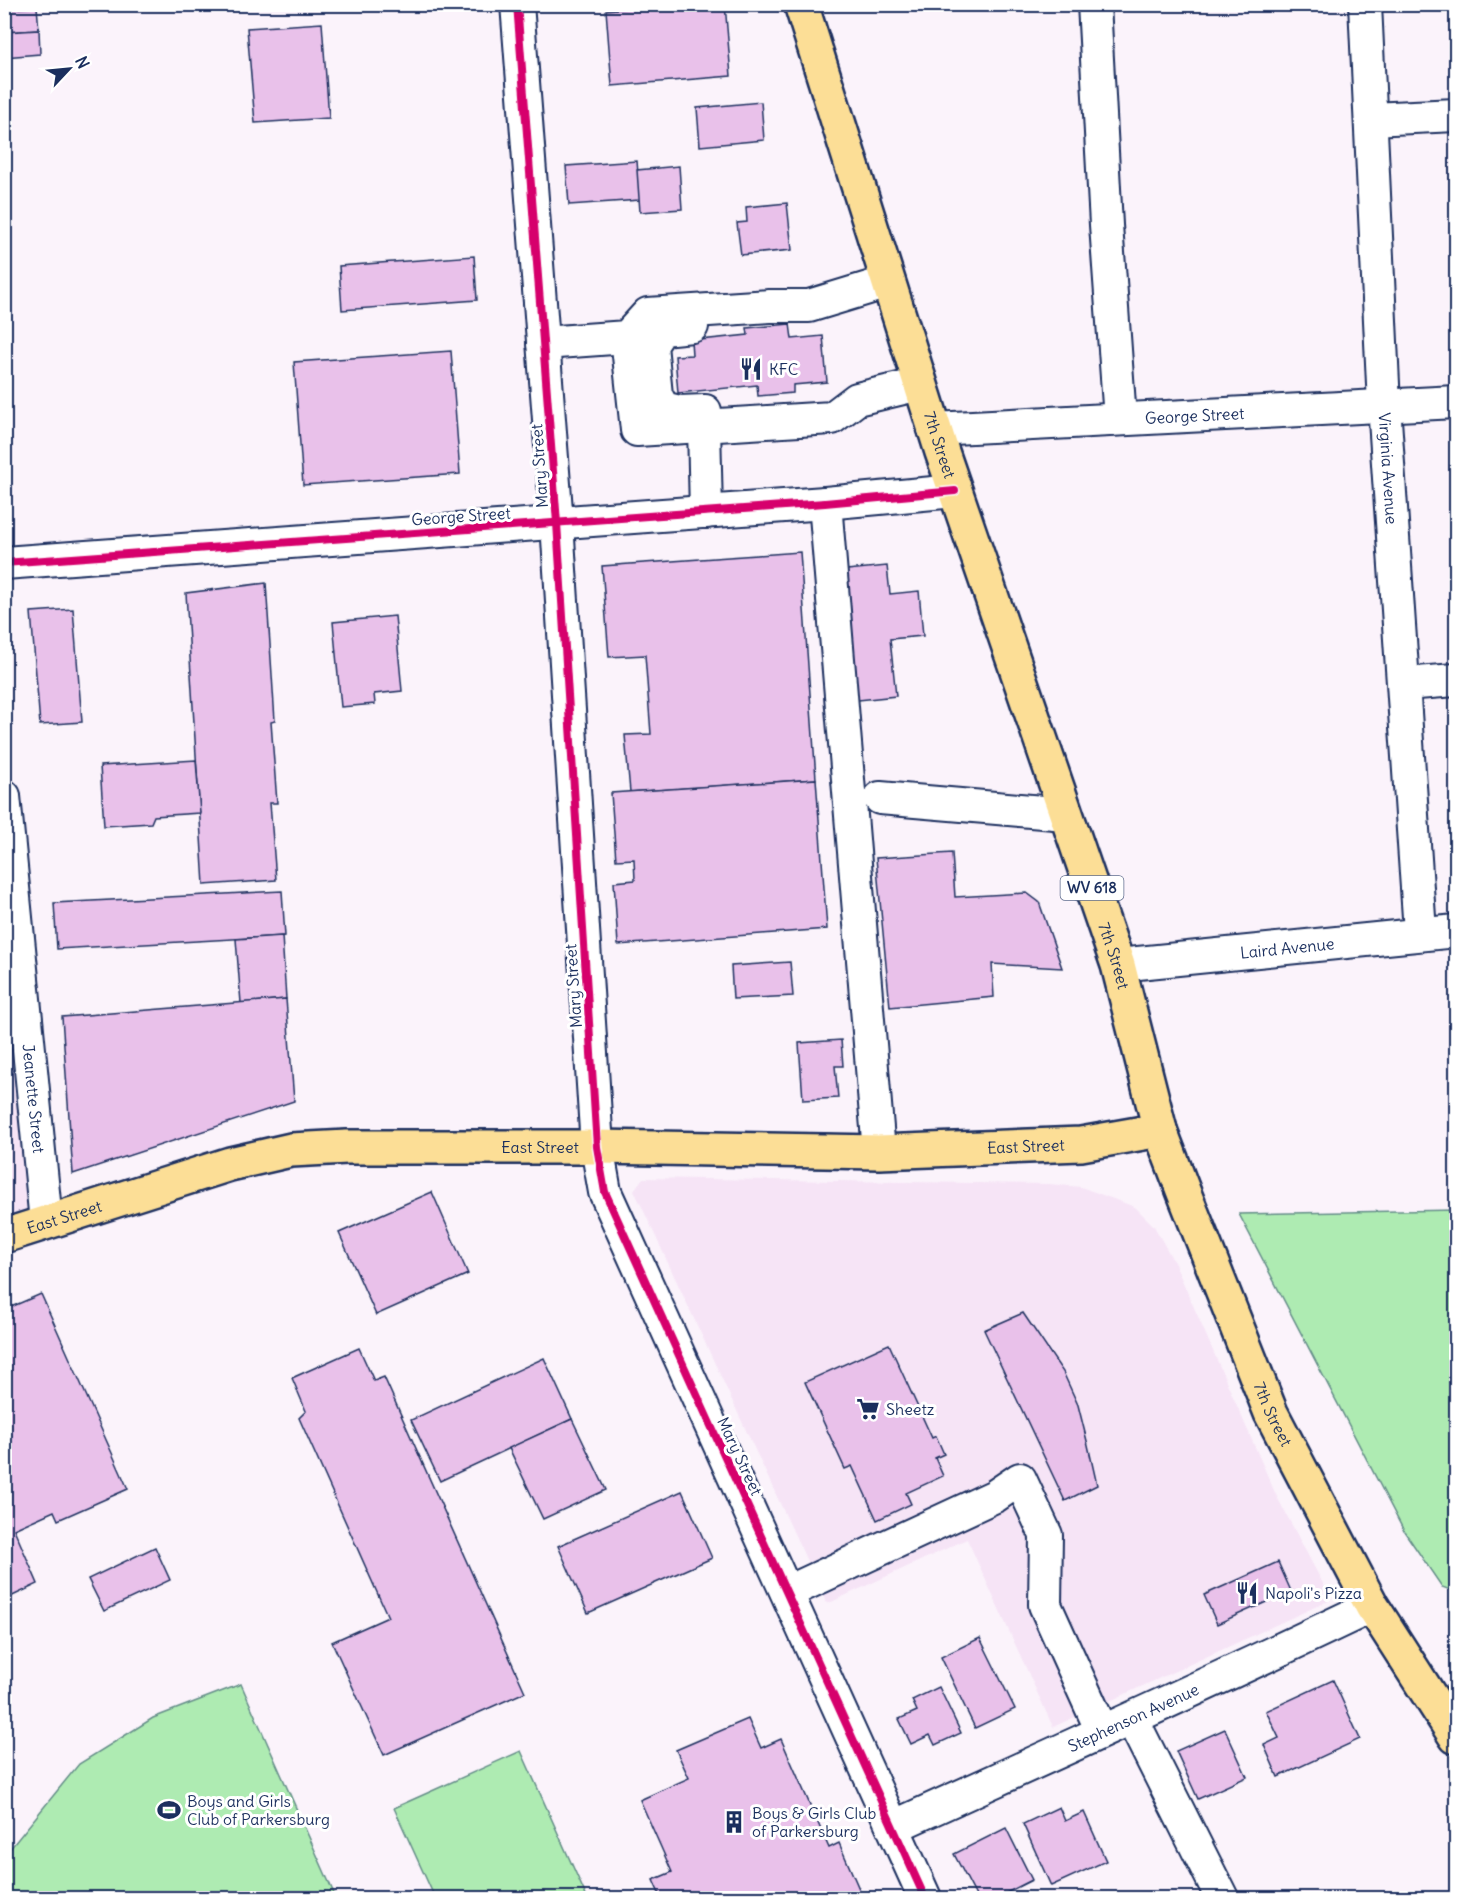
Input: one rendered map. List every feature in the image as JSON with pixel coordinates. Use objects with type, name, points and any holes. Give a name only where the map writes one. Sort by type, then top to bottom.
[{"type":"main road","name":"7th Street","points":[[801,4],[934,429],[1118,965],[1160,1130],[1271,1413],[1372,1606],[1456,1737]]},
{"type":"main road","name":"East Street","points":[[4,1236],[230,1164],[291,1150],[347,1147],[597,1147],[879,1152],[1081,1144],[1160,1130]]},
{"type":"street","name":"Mary Street","points":[[517,4],[556,522],[597,1147],[605,1192],[926,1899]]},
{"type":"street","points":[[1094,4],[1106,225],[1120,419]]},
{"type":"street","name":"Virginia Avenue","points":[[1365,4],[1384,405],[1420,932]]},
{"type":"street","points":[[1371,119],[1456,116]]},
{"type":"street","points":[[543,343],[627,337],[648,314],[770,306],[809,306],[888,282]]},
{"type":"street","points":[[770,306],[760,318],[662,329],[651,345],[656,395],[663,408],[680,412],[793,407],[802,420]]},
{"type":"street","points":[[627,337],[637,430],[832,418],[857,399],[920,384]]},
{"type":"street","name":"George Street","points":[[934,429],[1456,402]]},
{"type":"street","points":[[704,426],[706,512]]},
{"type":"street","name":"George Street","points":[[4,563],[825,503],[955,490]]},
{"type":"street","points":[[825,503],[879,1152]]},
{"type":"street","points":[[1404,684],[1456,680]]},
{"type":"street","name":"Jeanette Street","points":[[4,796],[46,1222]]},
{"type":"street","points":[[880,798],[1066,814]]},
{"type":"street","name":"Laird Avenue","points":[[1118,965],[1456,930]]},
{"type":"street","points":[[788,1592],[995,1496],[1020,1479],[1046,1535],[1045,1605],[1102,1731]]},
{"type":"street","name":"Stephenson Avenue","points":[[893,1827],[1132,1719],[1372,1606]]},
{"type":"street","points":[[1132,1719],[1222,1899]]},
{"type":"shaded area","points":[[4,796],[46,1222],[4,1230]]},
{"type":"shaded area","points":[[643,1178],[1049,1184],[1081,1187],[1135,1207],[1154,1226],[1175,1264],[1276,1495],[1328,1593],[1328,1601],[1053,1727],[967,1539],[827,1604],[634,1190]]},
{"type":"green space","points":[[1456,1210],[1456,1592],[1442,1587],[1404,1531],[1239,1214]]},
{"type":"green space","name":"Boys and Girls Club of Parkersburg","points":[[241,1684],[336,1898],[5,1898],[5,1855],[79,1764],[153,1718]]},
{"type":"green space","points":[[521,1751],[587,1898],[435,1898],[394,1808]]},
{"type":"building","points":[[677,4],[725,4],[731,76],[612,86],[606,10]]},
{"type":"building","points":[[37,7],[39,30],[4,32],[4,9]]},
{"type":"building","points":[[322,23],[329,118],[255,123],[247,28]]},
{"type":"building","points":[[39,30],[40,54],[4,57],[4,32]]},
{"type":"building","points":[[761,102],[764,140],[700,146],[697,108]]},
{"type":"building","points":[[637,161],[640,200],[569,205],[566,166]]},
{"type":"building","points":[[679,166],[682,209],[640,212],[637,170]]},
{"type":"building","points":[[787,203],[792,250],[741,255],[737,223],[747,222],[746,207]]},
{"type":"building","points":[[474,256],[477,300],[342,310],[339,266]]},
{"type":"building","name":"KFC","points":[[790,324],[792,339],[823,336],[827,382],[793,385],[793,393],[758,396],[757,385],[678,393],[675,356],[692,355],[691,341],[748,335],[747,328]]},
{"type":"building","points":[[451,351],[460,474],[303,485],[294,362]]},
{"type":"building","points":[[800,552],[816,779],[630,792],[625,735],[651,734],[645,655],[609,657],[602,566]]},
{"type":"building","points":[[887,566],[890,594],[919,591],[923,636],[890,639],[896,696],[849,701],[837,571]]},
{"type":"building","points":[[266,583],[275,721],[271,722],[277,803],[270,803],[276,880],[204,885],[186,593]]},
{"type":"building","points":[[73,609],[82,722],[40,725],[31,612]]},
{"type":"building","points":[[395,616],[402,691],[374,694],[375,704],[341,707],[333,622]]},
{"type":"building","points":[[196,760],[200,813],[154,816],[151,823],[104,826],[100,766]]},
{"type":"building","points":[[816,779],[827,929],[618,945],[614,882],[635,880],[634,859],[616,860],[611,793]]},
{"type":"building","points":[[952,853],[955,897],[1027,893],[1039,902],[1062,968],[992,964],[994,997],[890,1007],[876,858]]},
{"type":"building","points":[[282,891],[285,936],[57,949],[54,903]]},
{"type":"building","points":[[282,936],[286,999],[241,1003],[236,939]]},
{"type":"building","points":[[790,962],[793,996],[733,999],[731,966]]},
{"type":"building","points":[[286,999],[294,1101],[73,1174],[62,1017]]},
{"type":"building","points":[[841,1040],[843,1066],[835,1066],[838,1098],[803,1100],[799,1043]]},
{"type":"building","points":[[432,1192],[468,1274],[376,1315],[339,1233]]},
{"type":"building","points":[[41,1294],[128,1489],[58,1520],[54,1511],[14,1529],[38,1584],[4,1600],[4,1415],[8,1413],[4,1405],[4,1310]]},
{"type":"building","points":[[1023,1313],[1063,1372],[1078,1405],[1097,1485],[1065,1501],[984,1330]]},
{"type":"building","name":"Sheetz","points":[[889,1344],[932,1438],[936,1436],[944,1454],[935,1458],[943,1476],[906,1493],[911,1504],[877,1520],[852,1466],[845,1469],[805,1382]]},
{"type":"building","points":[[359,1348],[374,1381],[384,1377],[525,1692],[384,1755],[332,1642],[388,1617],[299,1418],[306,1411],[292,1378]]},
{"type":"building","points":[[544,1358],[572,1419],[440,1481],[411,1420]]},
{"type":"building","points":[[572,1419],[606,1490],[543,1519],[509,1448]]},
{"type":"building","points":[[682,1491],[712,1558],[588,1613],[558,1546]]},
{"type":"building","points":[[155,1547],[170,1580],[104,1611],[88,1579]]},
{"type":"building","name":"Napoli's Pizza","points":[[1278,1562],[1291,1591],[1217,1624],[1204,1595]]},
{"type":"building","points":[[980,1638],[1015,1709],[975,1728],[941,1657]]},
{"type":"building","points":[[1333,1680],[1360,1739],[1278,1777],[1264,1745],[1279,1738],[1266,1711]]},
{"type":"building","points":[[939,1687],[961,1733],[935,1745],[930,1735],[911,1744],[899,1719],[917,1711],[912,1700]]},
{"type":"building","name":"Boys & Girls Club of Parkersburg","points":[[748,1719],[761,1748],[781,1739],[829,1848],[839,1843],[863,1898],[661,1898],[653,1880],[672,1872],[640,1800],[689,1778],[676,1750]]},
{"type":"building","points":[[1225,1729],[1247,1777],[1198,1799],[1176,1751]]},
{"type":"building","points":[[1059,1807],[1065,1821],[1084,1812],[1106,1861],[1051,1886],[1023,1824]]},
{"type":"building","points":[[1006,1828],[1032,1880],[996,1898],[977,1898],[954,1854]]},
{"type":"cycle path","points":[[517,4],[557,523],[597,1147],[605,1192],[925,1898]]},
{"type":"cycle path","points":[[4,563],[825,503],[955,491]]},
{"type":"place","name":"KFC","points":[[751,369]]},
{"type":"place","name":"Sheetz","points":[[868,1409]]},
{"type":"place","name":"Napoli's Pizza","points":[[1247,1593]]},
{"type":"place","name":"Boys and Girls Club of Parkersburg","points":[[169,1810]]},
{"type":"place","name":"Boys & Girls Club of Parkersburg","points":[[734,1822]]}]
